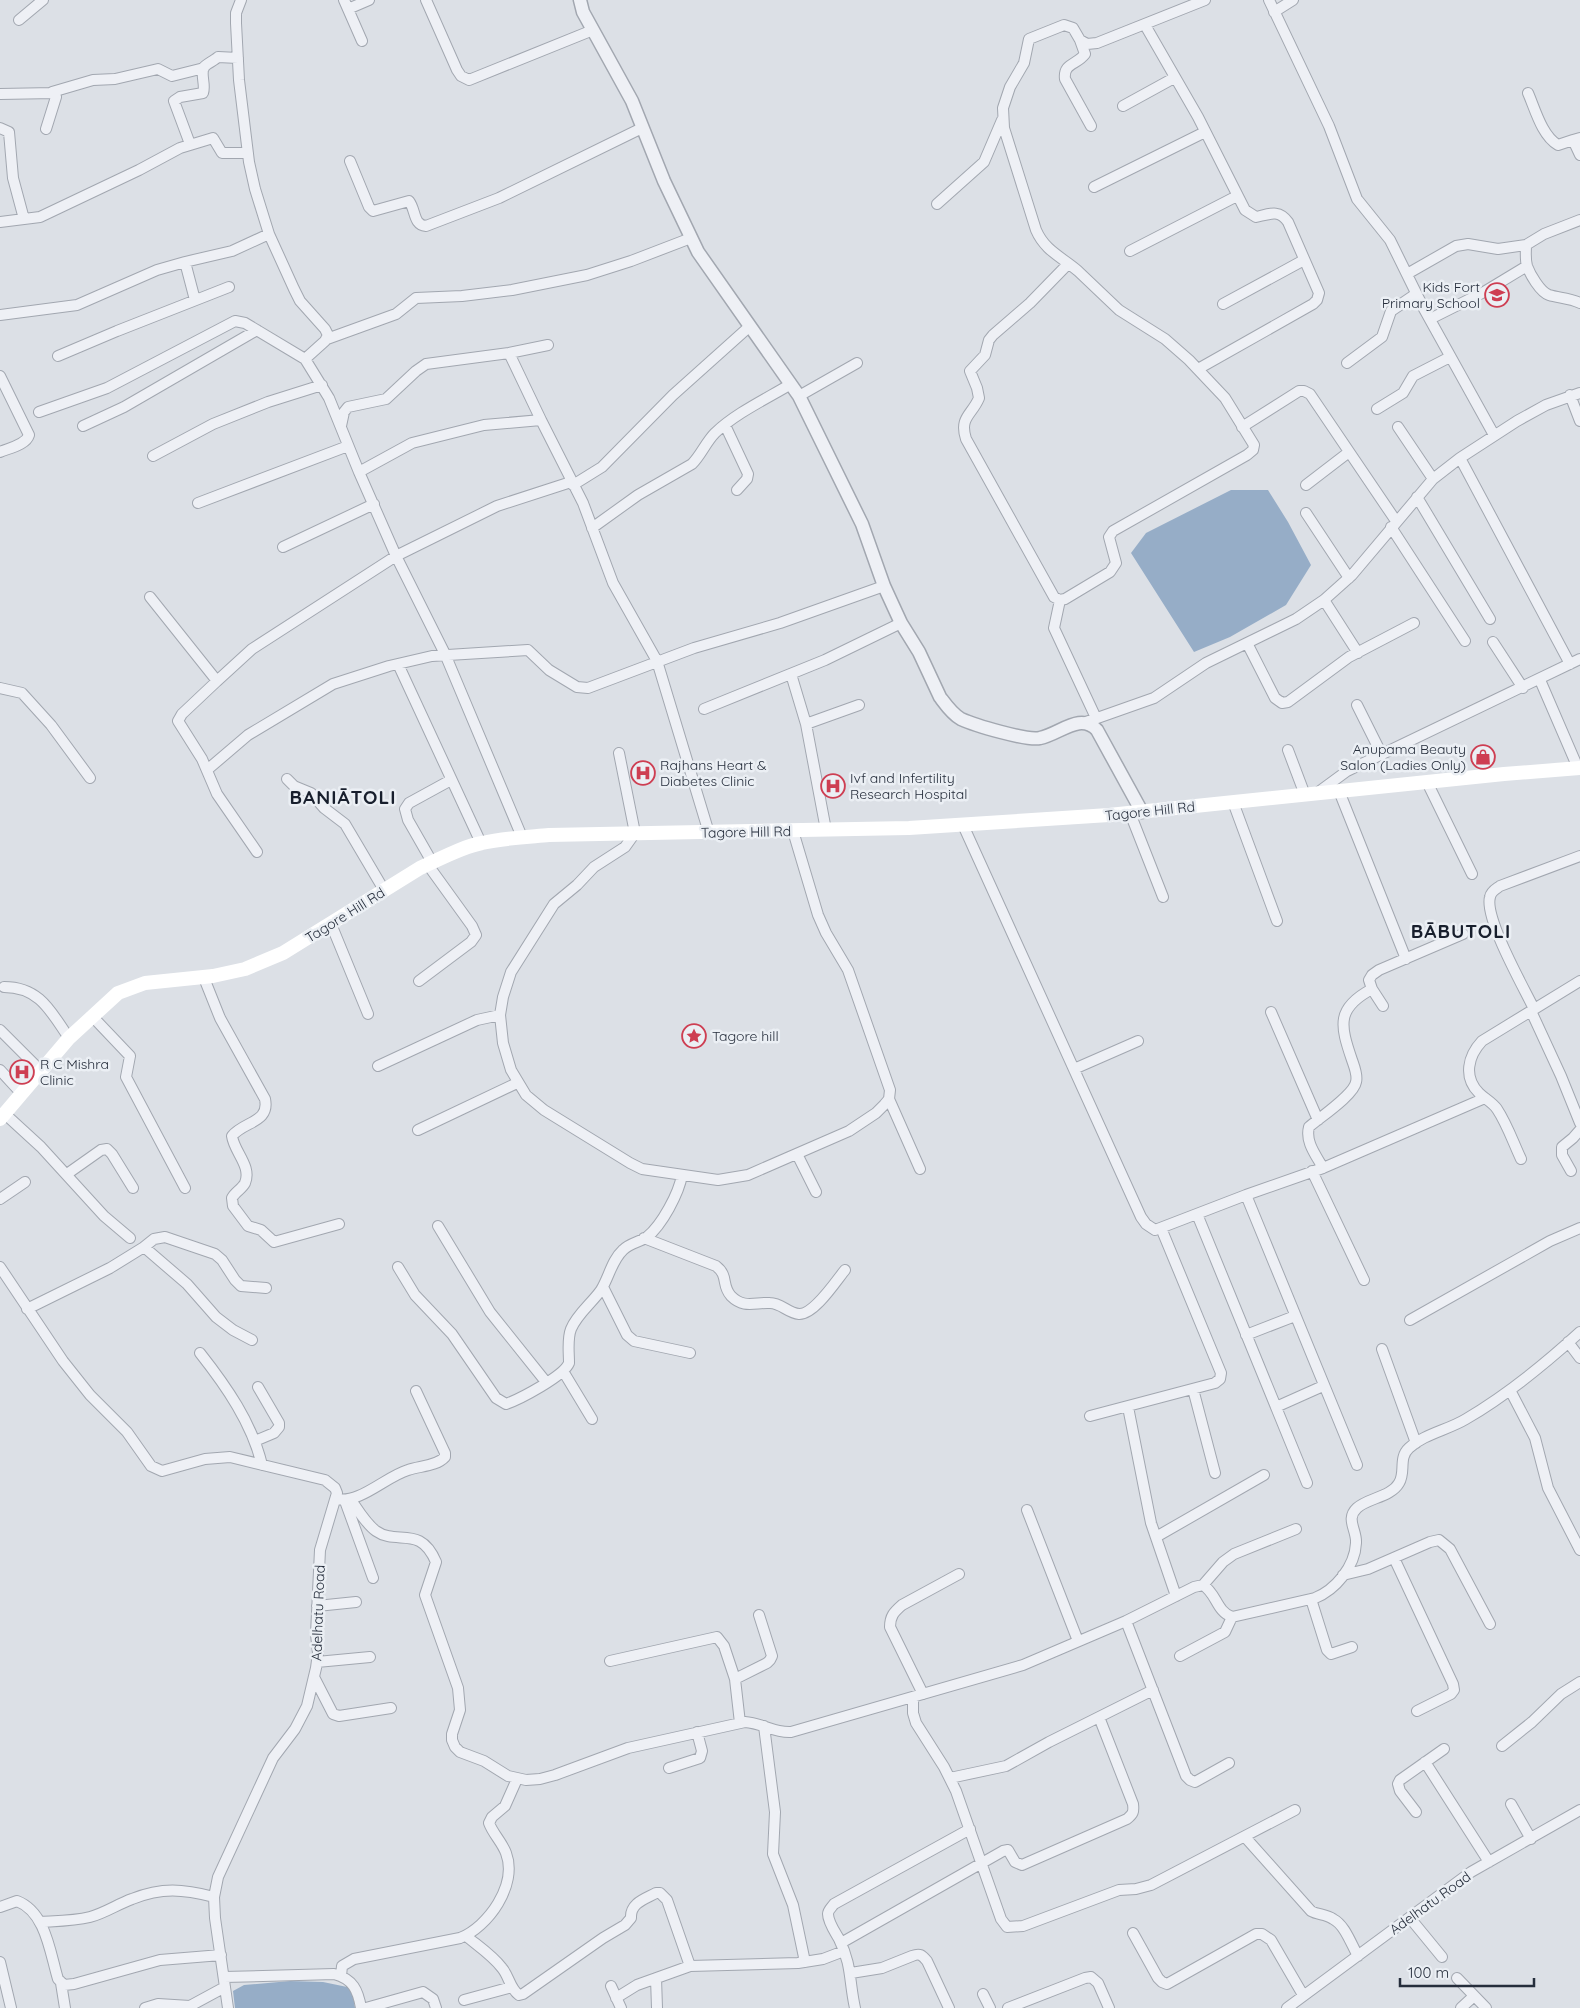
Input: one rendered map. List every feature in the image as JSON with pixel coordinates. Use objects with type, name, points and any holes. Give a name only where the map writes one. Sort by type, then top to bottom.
[{"type":"main road","name":"Tagore Hill Rd","points":[[2,1117],[69,1038],[118,992],[145,983],[204,978],[245,969],[283,953],[384,890],[430,864],[481,843],[522,837],[909,828],[963,825],[1136,812],[1579,768]]},
{"type":"street","points":[[19,20],[43,0]]},
{"type":"street","points":[[242,0],[236,13],[239,80],[248,153],[255,189],[269,234],[297,295],[309,312],[325,329],[328,335],[327,339]]},
{"type":"street","points":[[362,40],[346,4],[369,0]]},
{"type":"street","points":[[426,0],[457,70],[461,76],[469,80],[593,30]]},
{"type":"street","points":[[580,0],[583,12],[632,101],[664,181],[691,238],[712,274],[799,396],[862,524],[884,586],[901,623],[918,652],[940,697],[949,709],[961,718],[983,726],[1040,738],[1154,698],[1206,663],[1296,619],[1324,600],[1349,578],[1433,480],[1460,458],[1494,435],[1533,411],[1575,394],[1580,421]]},
{"type":"street","points":[[1080,40],[1092,44],[1145,25],[1205,0]]},
{"type":"street","points":[[1269,0],[1328,126],[1357,199],[1363,209],[1386,234],[1416,294],[1494,435]]},
{"type":"street","points":[[1274,12],[1294,0]]},
{"type":"street","points":[[937,204],[984,162],[1002,120],[1008,92],[1024,63],[1029,39],[1064,25],[1073,28],[1085,54],[1067,67],[1064,72],[1065,79],[1091,126]]},
{"type":"street","points":[[1145,25],[1198,117],[1245,210],[1256,218],[1274,213],[1283,216],[1288,222],[1319,293],[1317,300],[1313,304],[1198,369]]},
{"type":"street","points":[[0,94],[52,92],[93,80],[115,80],[158,69],[172,76],[204,68],[218,57],[238,58]]},
{"type":"street","points":[[190,144],[174,103],[180,97],[203,93],[204,68]]},
{"type":"street","points":[[1123,106],[1174,78]]},
{"type":"street","points":[[46,129],[56,97],[52,92]]},
{"type":"street","points":[[1528,93],[1547,135],[1558,145],[1577,139],[1580,155]]},
{"type":"street","points":[[1002,120],[1039,239],[1048,249],[1078,271],[1119,310],[1165,339],[1198,369],[1225,398],[1254,445],[1253,450],[1119,526],[1109,537],[1116,562],[1115,567],[1110,572],[1065,599],[1060,600],[1054,597],[966,439],[963,427],[966,416],[979,398],[970,371],[984,355],[990,338],[1030,303],[1068,264]]},
{"type":"street","points":[[0,128],[9,132],[13,178],[24,219]]},
{"type":"street","points":[[350,161],[371,209],[378,211],[404,201],[409,201],[417,222],[421,226],[426,226],[499,198],[642,128]]},
{"type":"street","points":[[1094,187],[1205,132]]},
{"type":"street","points":[[0,222],[40,217],[190,144],[213,138],[222,154],[248,153]]},
{"type":"street","points":[[1130,251],[1237,196]]},
{"type":"street","points":[[1407,274],[1456,246],[1468,244],[1498,249],[1526,245],[1544,234],[1580,220]]},
{"type":"street","points":[[0,315],[77,305],[145,275],[185,262],[232,251],[269,234]]},
{"type":"street","points":[[305,359],[327,339],[396,314],[416,298],[462,296],[512,290],[587,275],[632,261],[691,238]]},
{"type":"street","points":[[1526,245],[1527,266],[1543,292],[1580,302]]},
{"type":"street","points":[[1223,304],[1304,260]]},
{"type":"street","points":[[185,262],[195,300]]},
{"type":"street","points":[[1430,319],[1484,292],[1527,266]]},
{"type":"street","points":[[58,356],[229,287]]},
{"type":"street","points":[[1347,363],[1382,337],[1391,311],[1416,294]]},
{"type":"street","points":[[39,412],[108,388],[235,320],[241,321],[305,359],[329,398],[396,556],[446,654],[522,837]]},
{"type":"street","points":[[257,852],[217,794],[207,770],[179,724],[178,718],[252,649],[396,556],[497,506],[572,484],[602,468],[673,395],[750,326]]},
{"type":"street","points":[[83,426],[124,407],[257,330]]},
{"type":"street","points":[[340,427],[344,412],[348,407],[386,399],[426,364],[509,353],[548,345]]},
{"type":"street","points":[[509,353],[582,502],[613,583],[657,661],[709,833]]},
{"type":"street","points":[[1377,409],[1403,392],[1413,376],[1450,357]]},
{"type":"street","points":[[799,396],[857,363]]},
{"type":"street","points":[[0,376],[29,435],[28,440],[24,443],[0,452]]},
{"type":"street","points":[[592,528],[638,496],[692,464],[698,458],[710,438],[725,425],[791,384]]},
{"type":"street","points":[[153,456],[213,424],[268,402],[322,385]]},
{"type":"street","points":[[1242,427],[1299,391],[1310,394],[1349,452],[1465,641]]},
{"type":"street","points":[[359,472],[412,443],[484,425],[541,420]]},
{"type":"street","points":[[725,425],[748,474],[748,478],[737,490]]},
{"type":"street","points":[[1398,427],[1433,480]]},
{"type":"street","points":[[198,503],[348,446]]},
{"type":"street","points":[[1306,485],[1349,452]]},
{"type":"street","points":[[1460,458],[1570,664]]},
{"type":"street","points":[[1417,497],[1490,619]]},
{"type":"street","points":[[283,547],[374,504]]},
{"type":"street","points":[[1306,513],[1349,578]]},
{"type":"street","points":[[207,770],[248,735],[324,688],[398,664],[446,654],[530,651],[543,666],[581,688],[591,687],[657,661],[780,623],[884,586]]},
{"type":"street","points":[[150,597],[217,681]]},
{"type":"street","points":[[1060,600],[1054,628],[1091,720],[1136,812],[1163,897]]},
{"type":"street","points":[[1324,600],[1358,652]]},
{"type":"street","points":[[704,709],[845,651],[901,623]]},
{"type":"street","points":[[1247,643],[1275,698],[1282,703],[1288,702],[1358,652],[1414,623]]},
{"type":"street","points":[[1493,642],[1523,688]]},
{"type":"street","points":[[1288,750],[1311,794],[1347,771],[1580,660]]},
{"type":"street","points":[[398,664],[481,843]]},
{"type":"street","points":[[791,674],[806,724],[826,830]]},
{"type":"street","points":[[1540,680],[1579,768]]},
{"type":"street","points":[[0,688],[22,693],[51,725],[90,778]]},
{"type":"street","points":[[806,724],[859,705]]},
{"type":"street","points":[[1357,705],[1382,755]]},
{"type":"street","points":[[619,753],[635,834],[625,847],[594,867],[577,885],[554,904],[511,972],[503,997],[500,1015],[503,1043],[511,1070],[526,1095],[544,1110],[642,1169],[718,1180],[748,1175],[849,1131],[876,1113],[889,1099]]},
{"type":"street","points":[[287,779],[294,786],[311,793],[324,808],[345,824],[384,890]]},
{"type":"street","points":[[419,981],[471,942],[476,935],[472,926],[430,864],[404,810],[409,803],[451,780]]},
{"type":"street","points":[[1427,782],[1472,874]]},
{"type":"street","points":[[1339,791],[1406,959]]},
{"type":"street","points":[[1233,802],[1277,921]]},
{"type":"street","points":[[963,825],[1141,1217],[1154,1230],[1318,1169],[1485,1098]]},
{"type":"street","points":[[793,831],[818,915],[826,933],[848,970],[890,1090],[889,1099],[920,1169]]},
{"type":"street","points":[[1580,856],[1500,886],[1493,890],[1489,902],[1494,922],[1580,1123]]},
{"type":"street","points":[[331,924],[368,1014]]},
{"type":"street","points":[[1383,1006],[1372,989],[1369,980],[1372,975],[1463,934]]},
{"type":"street","points":[[204,978],[220,1018],[265,1099],[267,1107],[265,1113],[260,1118],[237,1130],[232,1136],[247,1175],[245,1182],[232,1198],[233,1206],[248,1226],[261,1230],[274,1242],[339,1224]]},
{"type":"street","points":[[1520,1159],[1495,1106],[1472,1084],[1469,1062],[1474,1050],[1482,1041],[1580,981]]},
{"type":"street","points":[[4,987],[16,987],[38,997],[44,1002],[69,1038]]},
{"type":"street","points":[[1364,1280],[1318,1169],[1307,1134],[1309,1127],[1352,1091],[1356,1083],[1356,1072],[1345,1039],[1344,1014],[1350,1003],[1372,989]]},
{"type":"street","points":[[1271,1012],[1318,1120]]},
{"type":"street","points":[[378,1066],[477,1020],[500,1015]]},
{"type":"street","points":[[92,1016],[129,1053],[130,1062],[126,1077],[185,1188]]},
{"type":"street","points":[[0,1030],[41,1071]]},
{"type":"street","points":[[1074,1069],[1138,1041]]},
{"type":"street","points":[[0,1070],[22,1094]]},
{"type":"street","points":[[418,1130],[517,1082]]},
{"type":"street","points":[[2,1117],[66,1174],[104,1216],[130,1238]]},
{"type":"street","points":[[1571,1171],[1562,1154],[1562,1147],[1580,1130]]},
{"type":"street","points":[[66,1174],[101,1150],[107,1149],[133,1188]]},
{"type":"street","points":[[797,1154],[816,1192]]},
{"type":"street","points":[[398,1267],[415,1295],[452,1334],[496,1398],[506,1404],[513,1402],[563,1371],[568,1363],[570,1330],[574,1322],[603,1287],[623,1250],[654,1230],[674,1200],[682,1175]]},
{"type":"street","points":[[0,1199],[25,1182]]},
{"type":"street","points":[[1246,1195],[1357,1465]]},
{"type":"street","points":[[1196,1214],[1307,1483]]},
{"type":"street","points":[[438,1226],[490,1312],[546,1382]]},
{"type":"street","points":[[1090,1416],[1215,1383],[1220,1379],[1221,1373],[1161,1228]]},
{"type":"street","points":[[1410,1320],[1550,1241],[1580,1228]]},
{"type":"street","points":[[27,1309],[110,1268],[160,1236],[219,1256],[241,1286],[266,1288]]},
{"type":"street","points":[[644,1238],[716,1266],[722,1270],[731,1296],[741,1302],[753,1305],[775,1303],[799,1314],[807,1312],[816,1306],[845,1270]]},
{"type":"street","points":[[144,1247],[187,1284],[216,1318],[252,1340]]},
{"type":"street","points":[[0,1267],[27,1309],[82,1386],[127,1432],[151,1466],[162,1471],[216,1457],[230,1457],[325,1480],[335,1488],[337,1493],[376,1532],[385,1536],[415,1539],[433,1554],[436,1562],[435,1569],[425,1595],[458,1688],[460,1710],[452,1734],[452,1740],[460,1752],[478,1758],[508,1776],[517,1779],[540,1779],[628,1748],[740,1723],[754,1722],[781,1733],[791,1732],[1023,1664],[1126,1621],[1194,1587],[1203,1585],[1234,1554],[1296,1529]]},
{"type":"street","points":[[603,1287],[627,1335],[634,1341],[690,1353]]},
{"type":"street","points":[[1246,1335],[1295,1316]]},
{"type":"street","points":[[1203,1585],[1211,1590],[1221,1610],[1226,1615],[1232,1617],[1326,1594],[1337,1584],[1354,1556],[1356,1542],[1351,1522],[1352,1514],[1359,1506],[1393,1490],[1399,1484],[1402,1476],[1402,1457],[1407,1449],[1465,1420],[1510,1390],[1580,1332]]},
{"type":"street","points":[[1568,1342],[1580,1358]]},
{"type":"street","points":[[1382,1350],[1416,1443]]},
{"type":"street","points":[[200,1353],[226,1386],[255,1441],[262,1465]]},
{"type":"street","points":[[563,1371],[592,1419]]},
{"type":"street","points":[[1276,1407],[1323,1386]]},
{"type":"street","points":[[255,1441],[274,1433],[279,1427],[279,1423],[258,1387]]},
{"type":"street","points":[[1192,1389],[1215,1472]]},
{"type":"street","points":[[1510,1390],[1535,1438],[1542,1471],[1554,1504],[1580,1550]]},
{"type":"street","points":[[344,1500],[398,1473],[438,1462],[445,1457],[445,1453],[416,1391]]},
{"type":"street","points":[[1128,1406],[1148,1510],[1176,1596]]},
{"type":"street","points":[[1156,1537],[1264,1474]]},
{"type":"street","points":[[344,1500],[373,1578]]},
{"type":"street","name":"Adelhatu Road","points":[[228,2008],[214,1918],[214,1897],[218,1877],[224,1860],[246,1819],[259,1784],[273,1758],[303,1717],[317,1662],[320,1550],[344,1500]]},
{"type":"street","points":[[1027,1510],[1078,1641]]},
{"type":"street","points":[[1343,1574],[1368,1570],[1430,1542],[1439,1540],[1450,1549],[1490,1624]]},
{"type":"street","points":[[1394,1558],[1453,1684],[1454,1690],[1451,1694],[1417,1711]]},
{"type":"street","points":[[959,1574],[902,1605],[890,1618],[890,1627],[918,1695],[913,1713],[916,1723],[950,1778],[1001,1919],[1007,1926],[1015,1928],[1119,1890],[1136,1889],[1151,1885],[1295,1810]]},
{"type":"street","points":[[1311,1599],[1327,1650],[1330,1654],[1336,1654],[1352,1647]]},
{"type":"street","points":[[317,1606],[356,1602]]},
{"type":"street","points":[[735,1679],[770,1660],[772,1656],[759,1615]]},
{"type":"street","points":[[1180,1656],[1224,1632],[1232,1617]]},
{"type":"street","points":[[1126,1621],[1186,1776],[1195,1782],[1229,1763]]},
{"type":"street","points":[[610,1661],[717,1637],[724,1646],[735,1679],[740,1723]]},
{"type":"street","points":[[317,1662],[370,1657]]},
{"type":"street","points":[[314,1677],[333,1714],[339,1716],[392,1708]]},
{"type":"street","points":[[1502,1746],[1532,1722],[1561,1694],[1580,1682]]},
{"type":"street","points":[[950,1778],[996,1770],[1006,1766],[1153,1690]]},
{"type":"street","points":[[611,1986],[618,2003],[631,1988],[690,1966],[805,1962],[823,1959],[980,1863],[1008,1850],[1015,1862],[1022,1865],[1127,1819],[1134,1811],[1133,1804],[1099,1717]]},
{"type":"street","points":[[764,1726],[775,1812],[773,1854],[793,1905],[805,1962]]},
{"type":"street","points":[[669,1768],[700,1758],[702,1751],[696,1732]]},
{"type":"street","points":[[1416,1812],[1400,1791],[1398,1784],[1444,1749]]},
{"type":"street","points":[[1425,1762],[1489,1862]]},
{"type":"street","points":[[341,1976],[342,1966],[354,1959],[466,1936],[472,1934],[480,1927],[508,1884],[510,1869],[507,1854],[489,1823],[492,1817],[505,1806],[517,1779]]},
{"type":"street","points":[[1512,1804],[1531,1839]]},
{"type":"street","name":"Adelhatu Road","points":[[1287,2008],[1471,1872],[1580,1810]]},
{"type":"street","points":[[854,2008],[851,1973],[828,1913],[834,1904],[970,1829]]},
{"type":"street","points":[[1245,1837],[1305,1906],[1318,1915],[1336,1920],[1342,1926],[1358,1956]]},
{"type":"street","points":[[40,1922],[89,1917],[102,1913],[132,1898],[169,1889],[190,1890],[214,1897]]},
{"type":"street","points":[[466,1936],[501,1966],[507,1974],[512,1987],[519,1995],[603,1938],[625,1926],[631,1918],[630,1912],[632,1907],[656,1893],[664,1895],[667,1900],[690,1966]]},
{"type":"street","points":[[0,1907],[17,1901],[24,1904],[40,1922],[66,2008]]},
{"type":"street","points":[[1410,1918],[1442,1957]]},
{"type":"street","points":[[1133,1933],[1158,1978],[1167,1984],[1256,1934],[1262,1934],[1271,1940],[1303,1995]]},
{"type":"street","points":[[851,1973],[882,1968],[918,1954],[927,1962],[948,2008]]},
{"type":"street","points":[[60,1983],[68,1986],[160,1960],[221,1955]]},
{"type":"street","points":[[0,1962],[11,2008]]},
{"type":"street","points":[[145,2008],[158,2004],[190,2006],[224,1982],[334,1974],[349,1980],[356,1988],[361,2008]]},
{"type":"street","points":[[1008,2008],[1091,1977],[1098,1983],[1109,2008]]},
{"type":"street","points":[[656,1978],[656,2008]]},
{"type":"street","points":[[1456,1978],[1486,2008]]},
{"type":"street","points":[[464,2000],[512,1987]]},
{"type":"street","points":[[366,2008],[423,1992],[433,1999],[436,2008]]},
{"type":"street","points":[[983,1994],[990,2008]]},
{"type":"street","points":[[1461,2008],[1474,1996]]},
{"type":"water","points":[[1231,490],[1268,490],[1311,565],[1286,605],[1230,637],[1194,652],[1131,553],[1146,533]]},
{"type":"water","points":[[290,1981],[323,1982],[352,1988],[355,2008],[235,2008],[233,1991],[244,1985]]},
{"type":"place","name":"Kids Fort Primary School","points":[[1497,295]]},
{"type":"place","name":"Anupama Beauty Salon (Ladies Only)","points":[[1483,757]]},
{"type":"place","name":"Rajhans Heart & Diabetes Clinic","points":[[643,773]]},
{"type":"place","name":"Ivf and Infertility Research Hospital","points":[[833,786]]},
{"type":"place","name":"Tagore hill","points":[[694,1036]]},
{"type":"place","name":"R C Mishra Clinic","points":[[22,1072]]},
{"type":"district","name":"BANIĀTOLI","points":[[343,797]]},
{"type":"district","name":"BĀBUTOLI","points":[[1461,931]]}]
